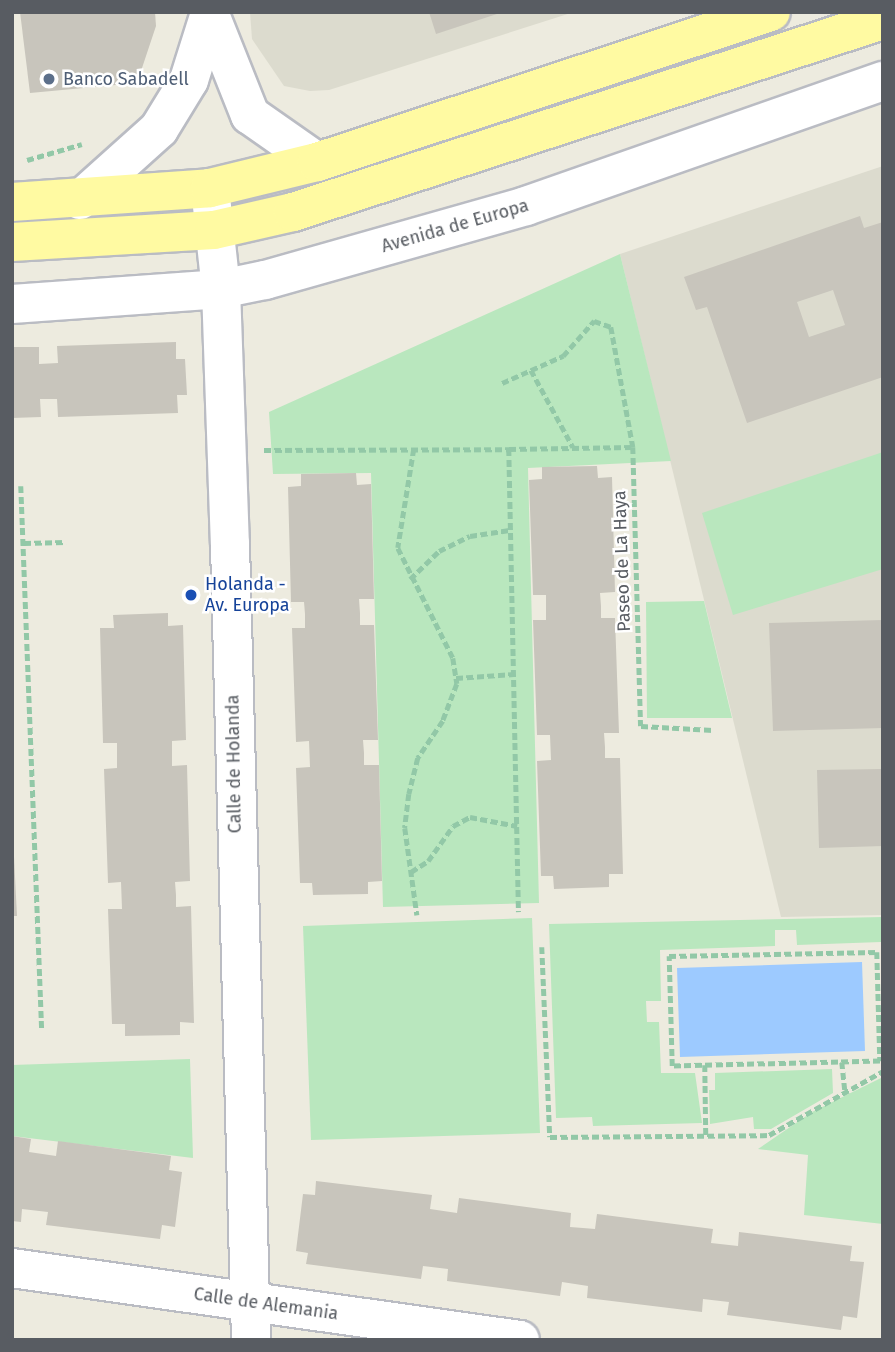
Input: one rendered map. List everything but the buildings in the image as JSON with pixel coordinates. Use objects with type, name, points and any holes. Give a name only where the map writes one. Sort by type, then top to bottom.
[{"type":"main road","points":[[12,202],[80,200],[210,188],[317,162],[771,12]]},
{"type":"main road","points":[[12,242],[214,230],[293,212],[883,20]]},
{"type":"street","points":[[209,14],[250,115],[317,162]]},
{"type":"street","points":[[80,200],[159,129],[189,80],[209,14]]},
{"type":"street","name":"Avenida de Europa","points":[[12,304],[220,289],[526,206],[883,81]]},
{"type":"street","name":"Calle de Holanda","points":[[210,188],[220,289],[251,1340]]},
{"type":"street","name":"Calle de Alemania","points":[[12,1268],[520,1340]]},
{"type":"path","points":[[15,164],[93,141]]},
{"type":"path","points":[[224,450],[633,447],[611,327],[594,321],[564,356],[502,383]]},
{"type":"path","points":[[531,370],[573,447]]},
{"type":"path","name":"Paseo de La Haya","points":[[633,447],[641,726],[713,730]]},
{"type":"path","points":[[414,449],[398,548],[410,579],[453,658],[456,678],[443,721],[418,758],[409,794],[405,828],[416,915]]},
{"type":"path","points":[[509,449],[519,912]]},
{"type":"path","points":[[21,486],[42,1032]]},
{"type":"path","points":[[410,579],[439,551],[470,536],[510,530]]},
{"type":"path","points":[[23,543],[66,542]]},
{"type":"path","points":[[456,678],[514,674]]},
{"type":"path","points":[[411,872],[428,861],[453,826],[470,817],[517,826]]},
{"type":"path","points":[[541,947],[550,1137],[769,1135],[883,1071]]},
{"type":"path","points":[[877,952],[880,1061],[705,1065],[672,1066],[669,956],[877,952]]},
{"type":"path","points":[[842,1062],[845,1092]]},
{"type":"path","points":[[705,1065],[706,1136]]},
{"type":"shaded area","points":[[250,12],[574,12],[329,90],[310,91],[284,86],[252,39]]},
{"type":"shaded area","points":[[883,166],[883,915],[781,917],[620,254]]},
{"type":"green space","points":[[620,254],[671,461],[528,468],[539,903],[383,907],[371,473],[273,474],[269,412]]},
{"type":"green space","points":[[883,452],[883,569],[733,615],[702,513]]},
{"type":"green space","points":[[704,601],[732,718],[647,718],[646,602]]},
{"type":"green space","points":[[883,917],[883,994],[881,942],[797,945],[796,930],[775,930],[775,946],[660,950],[661,1001],[646,1001],[647,1022],[659,1022],[661,1073],[695,1073],[702,1123],[593,1126],[592,1117],[556,1118],[549,924]]},
{"type":"green space","points":[[532,918],[540,1133],[311,1140],[303,926]]},
{"type":"green space","points":[[190,1059],[193,1158],[12,1136],[12,1065]]},
{"type":"green space","points":[[832,1069],[833,1093],[771,1129],[754,1129],[753,1117],[710,1124],[709,1090],[715,1090],[715,1073]]},
{"type":"green space","points":[[883,1077],[883,1224],[804,1215],[808,1155],[758,1149],[812,1112]]},
{"type":"water","points":[[862,962],[865,1051],[680,1057],[677,968]]},
{"type":"place","name":"Banco Sabadell","points":[[49,79]]},
{"type":"place","name":"Holanda - Av. Europa","points":[[191,595]]}]
